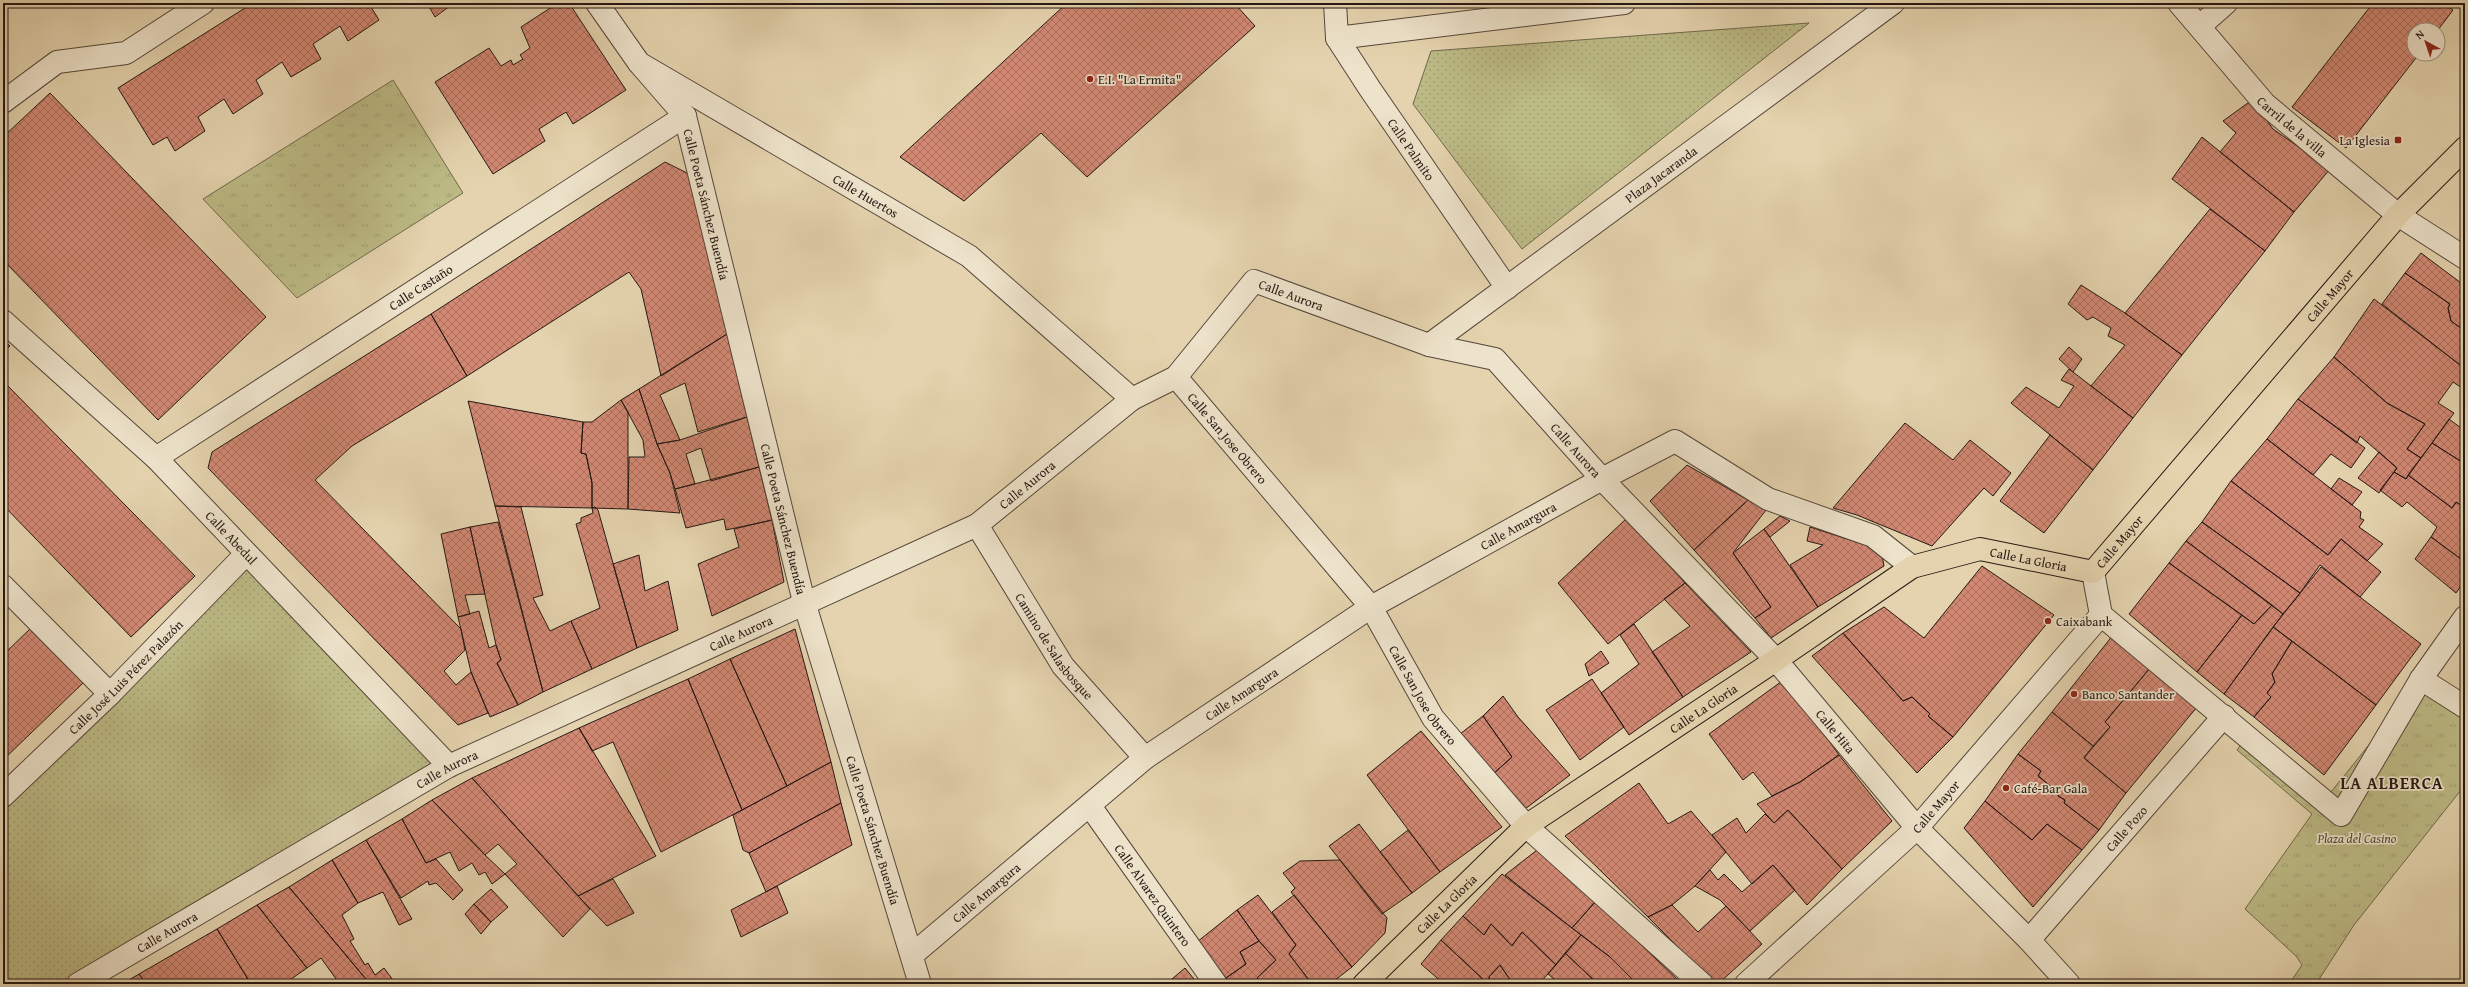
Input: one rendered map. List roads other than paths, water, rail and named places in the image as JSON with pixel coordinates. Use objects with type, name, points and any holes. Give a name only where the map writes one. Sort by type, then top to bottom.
[{"type":"main road","name":"Calle Mayor","points":[[2093,572],[2398,215],[2465,148]]},
{"type":"main road","name":"Calle La Gloria","points":[[1364,984],[1526,826],[1776,660],[1912,567],[1980,549],[2093,572]]},
{"type":"street","points":[[3,102],[57,62],[126,53],[203,3]]},
{"type":"street","name":"Calle Huertos","points":[[597,3],[639,63],[969,256],[1132,399]]},
{"type":"street","name":"Calle Palmito","points":[[1335,3],[1337,38],[1370,89],[1508,288]]},
{"type":"street","points":[[1337,38],[1624,3]]},
{"type":"street","name":"Plaza Jacaranda","points":[[1429,345],[1893,3]]},
{"type":"street","name":"Carril de la villa","points":[[2179,3],[2265,104],[2398,215],[2465,258]]},
{"type":"street","points":[[2200,26],[2226,3]]},
{"type":"street","name":"Calle Poeta Sánchez Buendía","points":[[639,63],[685,116],[804,602],[920,984]]},
{"type":"street","name":"Calle Castaño","points":[[156,458],[685,116]]},
{"type":"street","name":"Calle Aurora","points":[[78,984],[449,766],[804,602],[977,525],[1132,399],[1176,376],[1254,281],[1429,345],[1495,359],[1602,479],[1675,441],[1768,500],[1873,536],[1912,567]]},
{"type":"street","name":"Calle Abedul","points":[[3,321],[156,458],[449,766]]},
{"type":"street","name":"Calle San Jose Obrero","points":[[1176,376],[1371,607],[1433,718],[1526,826],[1702,984]]},
{"type":"street","name":"Calle Amargura","points":[[912,955],[1145,758],[1371,607],[1602,479]]},
{"type":"street","name":"Calle Hita","points":[[1602,479],[1776,660],[1917,828],[2029,940],[2069,984]]},
{"type":"street","name":"Camino de Salasbosque","points":[[977,525],[1062,666],[1145,758]]},
{"type":"street","name":"Calle José Luis Pérez Palazón","points":[[3,796],[110,694],[246,554]]},
{"type":"street","name":"Calle Mayor","points":[[1746,984],[1917,828],[2101,615],[2093,572]]},
{"type":"street","points":[[6,595],[110,694]]},
{"type":"street","points":[[2101,615],[2341,814],[2421,679],[2465,617]]},
{"type":"street","points":[[2421,679],[2465,708]]},
{"type":"street","name":"Calle Pozo","points":[[2029,940],[2224,716]]},
{"type":"street","name":"Calle Alvarez Quintero","points":[[1090,806],[1216,984]]},
{"type":"place","name":"E.I. \"La Ermita\"","points":[[1090,79]]},
{"type":"place","name":"La Iglesia","points":[[2398,140]]},
{"type":"place","name":"Caixabank","points":[[2048,621]]},
{"type":"place","name":"Banco Santander","points":[[2074,694]]},
{"type":"place","name":"Café-Bar Gala","points":[[2006,788]]},
{"type":"district","name":"LA ALBERCA","points":[[2392,783]]},
{"type":"park label","name":"Plaza del Casino","points":[[2357,838]]}]
